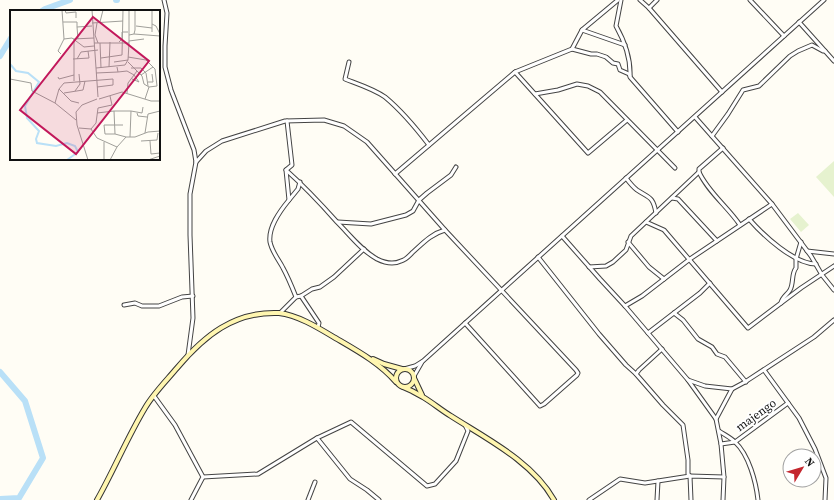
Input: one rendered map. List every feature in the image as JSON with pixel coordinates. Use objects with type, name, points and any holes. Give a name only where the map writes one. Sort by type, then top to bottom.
[{"type":"main road","points":[[97,500],[110,478],[130,435],[145,408],[154,396],[188,355],[211,334],[232,321],[254,315],[280,313],[301,319],[318,327],[366,356],[384,364],[409,370],[423,396]]},
{"type":"main road","points":[[366,356],[390,375],[398,385],[423,396],[528,468],[543,483],[554,500]]},
{"type":"main road","points":[[396,382],[397,373],[403,369]]},
{"type":"main road","points":[[403,388],[412,385],[414,377]]},
{"type":"street","points":[[164,0],[167,13],[165,67],[171,90],[192,144],[196,162],[190,194],[190,235],[194,318],[188,355]]},
{"type":"street","points":[[572,49],[582,30],[618,0]]},
{"type":"street","points":[[621,0],[616,26],[624,40],[630,66],[630,77]]},
{"type":"street","points":[[640,0],[649,8],[722,92]]},
{"type":"street","points":[[649,8],[657,0]]},
{"type":"street","points":[[750,0],[784,36]]},
{"type":"street","points":[[403,369],[415,366],[423,361],[824,0]]},
{"type":"street","points":[[799,22],[834,61]]},
{"type":"street","points":[[582,30],[625,45]]},
{"type":"street","points":[[712,136],[743,90],[759,86],[786,59],[798,51],[812,45],[825,51]]},
{"type":"street","points":[[395,174],[515,72],[572,49],[597,54],[606,57],[613,63],[618,64],[620,70],[629,74],[678,132]]},
{"type":"street","points":[[349,62],[345,80],[358,84],[384,97],[411,123],[429,145]]},
{"type":"street","points":[[515,72],[588,153],[627,120]]},
{"type":"street","points":[[535,94],[558,90],[577,84],[588,86],[600,92],[675,168]]},
{"type":"street","points":[[695,117],[772,204],[801,242],[822,275],[834,290]]},
{"type":"street","points":[[196,162],[206,151],[222,141],[287,121],[324,120],[344,126],[367,142],[445,230],[578,373],[540,406],[465,323]]},
{"type":"street","points":[[286,170],[292,164],[287,121]]},
{"type":"street","points":[[589,267],[606,266],[613,262],[626,250],[631,236],[699,172],[699,169],[723,148]]},
{"type":"street","points":[[338,222],[350,224],[371,224],[396,218],[413,211],[419,200],[438,183],[451,175],[456,167]]},
{"type":"street","points":[[286,170],[300,182],[364,249],[377,259],[392,263],[401,262],[428,238],[435,233],[445,230]]},
{"type":"street","points":[[286,170],[289,200]]},
{"type":"street","points":[[699,172],[712,192],[734,216],[740,225]]},
{"type":"street","points":[[626,178],[636,190],[648,196],[654,202],[656,213]]},
{"type":"street","points":[[296,297],[270,242],[271,232],[277,215],[298,189],[300,182]]},
{"type":"street","points":[[672,198],[678,199],[717,241]]},
{"type":"street","points":[[625,306],[642,296],[690,259],[772,204]]},
{"type":"street","points":[[749,219],[783,251],[807,264],[816,264]]},
{"type":"street","points":[[646,222],[664,230],[748,328],[834,266]]},
{"type":"street","points":[[562,236],[662,349],[688,380],[716,419],[721,444],[724,477],[723,500]]},
{"type":"street","points":[[628,242],[649,267],[664,279]]},
{"type":"street","points":[[781,303],[791,288],[801,242]]},
{"type":"street","points":[[626,249],[632,248]]},
{"type":"street","points":[[280,313],[296,297],[326,284],[364,249]]},
{"type":"street","points":[[807,251],[834,254]]},
{"type":"street","points":[[538,257],[598,334],[663,405],[684,425],[688,474],[690,476],[691,500]]},
{"type":"street","points":[[648,333],[700,293],[710,283]]},
{"type":"street","points":[[124,305],[135,303],[142,306],[159,306],[182,297],[193,296]]},
{"type":"street","points":[[301,296],[319,323],[318,327]]},
{"type":"street","points":[[674,313],[683,320],[698,339],[712,347],[717,354],[725,357],[746,382]]},
{"type":"street","points":[[688,380],[705,386],[732,389],[746,382],[814,337],[834,320]]},
{"type":"street","points":[[636,374],[662,349]]},
{"type":"street","points":[[414,377],[423,361]]},
{"type":"street","points":[[764,370],[799,418],[815,449],[826,478],[825,500]]},
{"type":"street","points":[[716,419],[732,389]]},
{"type":"street","points":[[154,396],[175,425],[203,477]]},
{"type":"street","name":"majengo","points":[[721,444],[735,442],[788,403]]},
{"type":"street","points":[[203,477],[258,474],[317,438],[351,422],[427,486],[435,484],[456,461],[468,431],[465,424]]},
{"type":"street","name":"majengo","points":[[719,431],[735,442],[744,452],[757,485],[758,500]]},
{"type":"street","points":[[317,438],[350,479],[367,490],[378,500]]},
{"type":"street","points":[[589,500],[620,480],[645,482],[690,476],[724,477]]},
{"type":"street","points":[[191,500],[203,477]]},
{"type":"street","points":[[657,500],[658,481]]},
{"type":"street","points":[[308,500],[315,482]]},
{"type":"green space","points":[[834,161],[834,197],[816,177]]},
{"type":"green space","points":[[798,213],[809,225],[801,232],[790,219]]},
{"type":"waterway","points":[[44,10],[70,0]]},
{"type":"waterway","points":[[0,56],[10,40]]},
{"type":"waterway","points":[[0,372],[25,401],[43,458],[19,498],[0,499]]}]
